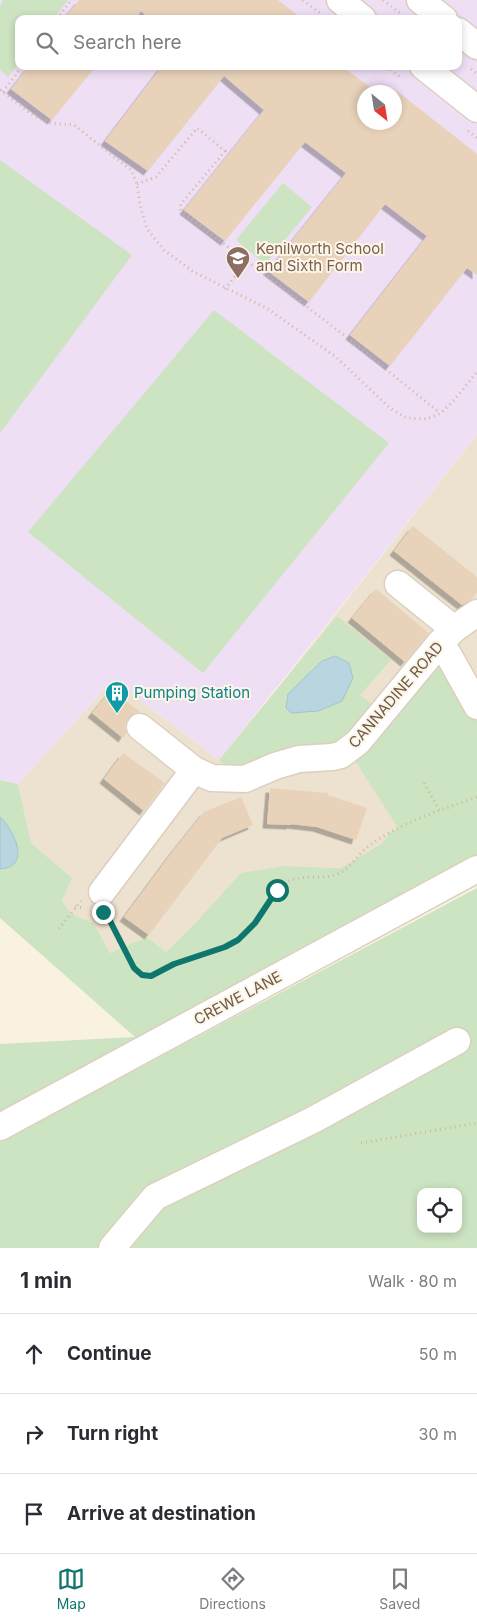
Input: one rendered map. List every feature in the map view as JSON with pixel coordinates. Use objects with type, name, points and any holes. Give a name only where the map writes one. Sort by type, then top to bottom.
[{"type":"street","points":[[340,0],[358,15]]},
{"type":"street","points":[[411,7],[433,15]]},
{"type":"street","points":[[462,34],[477,46]]},
{"type":"street","points":[[428,70],[477,109]]},
{"type":"street","points":[[398,584],[447,636],[448,654],[477,706]]},
{"type":"street","name":"CANNADINE ROAD","points":[[140,727],[194,770],[212,778],[245,778],[299,759],[332,758],[341,755],[358,742],[447,636],[477,614]]},
{"type":"street","points":[[99,904],[194,770]]},
{"type":"street","name":"CREWE LANE","points":[[0,1127],[477,869]]},
{"type":"street","points":[[112,1248],[155,1197],[313,1120],[457,1040]]},
{"type":"path","points":[[60,15],[71,0]]},
{"type":"path","points":[[303,0],[322,15]]},
{"type":"path","points":[[383,0],[411,7]]},
{"type":"path","points":[[19,70],[1,91],[34,116],[51,123],[74,125],[131,170],[137,184],[147,229],[164,250],[192,271],[268,309],[336,357],[391,409],[407,418],[427,419],[441,413],[477,372]]},
{"type":"path","points":[[137,184],[156,176],[197,128],[224,151],[181,204],[182,212],[441,413]]},
{"type":"path","points":[[225,288],[247,261]]},
{"type":"path","points":[[424,784],[439,810]]},
{"type":"path","points":[[75,907],[99,904],[108,917],[134,968],[142,975],[151,976],[174,964],[225,947],[238,940],[255,923],[277,890],[290,880],[337,874],[346,870],[363,850],[404,825],[477,797]]},
{"type":"path","points":[[361,1143],[477,1123]]},
{"type":"shaded area","name":"Kenilworth School and Sixth Form","points":[[0,0],[477,0],[477,435],[219,760],[113,680],[18,784],[0,780]]},
{"type":"shaded area","points":[[477,435],[477,786],[391,831],[381,844],[341,868],[284,866],[199,919],[166,952],[147,937],[110,953],[94,924],[71,913],[62,901],[72,878],[31,843],[18,784],[113,680],[219,760]]},
{"type":"green space","points":[[3,0],[68,0],[56,15],[15,15],[15,68],[8,77],[0,70],[0,6]]},
{"type":"green space","points":[[0,160],[132,255],[0,433]]},
{"type":"green space","points":[[283,183],[312,207],[265,264],[236,240]]},
{"type":"green space","points":[[214,310],[389,443],[203,673],[28,532]]},
{"type":"green space","points":[[337,616],[391,660],[360,695],[374,706],[340,742],[283,750],[245,766],[235,767],[219,760]]},
{"type":"green space","points":[[448,654],[477,706],[477,869],[402,896],[136,1038],[0,1118],[0,1044],[135,1037],[0,918],[0,780],[18,784],[31,843],[72,878],[62,901],[71,913],[94,924],[110,953],[147,937],[166,952],[241,873],[284,866],[341,868],[381,844],[391,831],[398,828],[354,759]]},
{"type":"green space","points":[[477,888],[477,1248],[0,1248],[0,1142]]},
{"type":"water","points":[[335,656],[349,663],[353,678],[342,701],[318,711],[291,713],[286,708],[288,694],[322,661]]},
{"type":"water","points":[[0,817],[15,839],[18,855],[10,867],[0,869]]},
{"type":"building","points":[[79,0],[278,0],[297,15],[146,15],[141,11],[138,15],[67,15]]},
{"type":"building","points":[[26,70],[93,70],[52,120],[11,89]]},
{"type":"building","name":"Kenilworth School and Sixth Form","points":[[159,70],[347,70],[367,85],[357,85],[357,130],[402,130],[402,95],[477,154],[477,275],[467,268],[390,366],[350,335],[427,236],[385,204],[309,302],[268,271],[346,173],[305,142],[225,241],[184,210],[264,110],[224,76],[148,171],[105,141]]},
{"type":"building","points":[[413,526],[477,577],[477,592],[471,600],[462,605],[394,551]]},
{"type":"building","points":[[376,589],[429,633],[405,662],[352,618]]},
{"type":"building","name":"Pumping Station","points":[[111,690],[140,712],[134,713],[128,718],[125,725],[126,733],[123,738],[92,713]]},
{"type":"building","points":[[123,753],[165,783],[144,811],[104,779]]},
{"type":"building","points":[[270,788],[328,793],[328,795],[367,808],[356,840],[317,827],[267,824]]},
{"type":"building","points":[[241,797],[253,825],[222,838],[149,935],[124,917],[204,812]]},
{"type":"place","name":"Kenilworth School and Sixth Form","points":[[238,279]]},
{"type":"place","name":"Pumping Station","points":[[117,714]]},
{"type":"route","points":[[103,912],[108,917],[130,962],[138,973],[146,977],[174,964],[197,958],[225,947],[238,940],[255,923],[277,890]]}]
